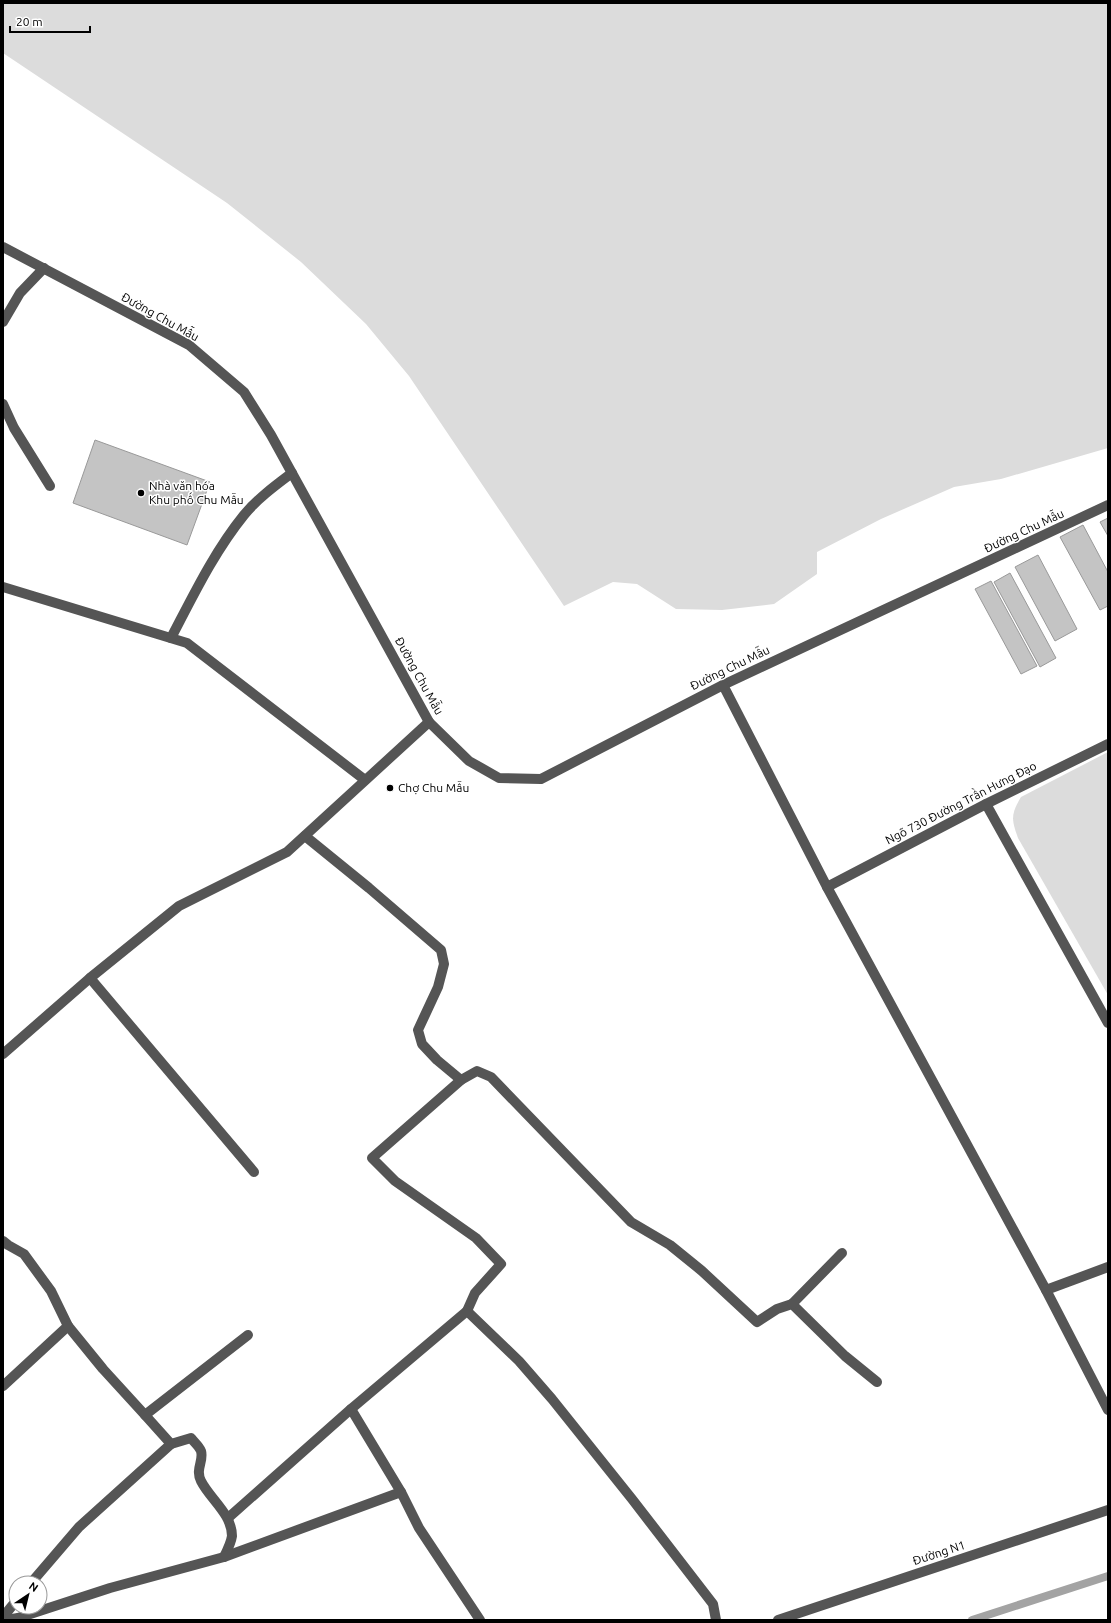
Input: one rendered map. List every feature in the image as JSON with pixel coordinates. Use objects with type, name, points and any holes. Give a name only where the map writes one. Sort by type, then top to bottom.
[{"type":"street","name":"Đường Chu Mẫu","points":[[3,247],[189,345],[244,392],[271,435],[429,722],[469,761],[499,778],[541,779],[723,686],[1108,505]]},
{"type":"street","points":[[3,322],[20,293],[44,268]]},
{"type":"street","points":[[3,404],[14,428],[50,486]]},
{"type":"street","points":[[171,638],[204,576],[222,546],[245,514],[273,487],[292,473]]},
{"type":"street","points":[[3,587],[187,643],[366,780]]},
{"type":"street","points":[[723,686],[827,887],[1046,1290],[1108,1410]]},
{"type":"street","points":[[3,1054],[90,978],[180,906],[287,852],[429,722]]},
{"type":"street","name":"Ngõ 730 Đường Trần Hưng Đạo","points":[[827,887],[986,804],[1108,744]]},
{"type":"street","points":[[986,804],[1108,1023]]},
{"type":"street","points":[[305,836],[369,888],[441,950],[444,964],[438,987],[418,1030],[422,1044],[437,1060],[461,1080]]},
{"type":"street","points":[[90,978],[254,1172]]},
{"type":"street","points":[[228,1518],[351,1409],[466,1311],[475,1293],[501,1264],[476,1238],[395,1181],[372,1158],[461,1080],[477,1071],[491,1077],[631,1222],[670,1245],[702,1271],[757,1322],[777,1309],[792,1304],[842,1253]]},
{"type":"street","points":[[3,1241],[8,1246],[24,1254],[50,1291],[68,1326],[171,1444]]},
{"type":"street","points":[[1046,1290],[1108,1267]]},
{"type":"street","points":[[792,1304],[845,1356],[877,1382]]},
{"type":"street","points":[[466,1311],[520,1361],[552,1399],[713,1604],[716,1620]]},
{"type":"street","points":[[3,1386],[68,1326]]},
{"type":"street","points":[[145,1415],[248,1335]]},
{"type":"street","points":[[351,1409],[401,1492],[419,1528],[480,1620]]},
{"type":"street","points":[[38,1575],[79,1527],[171,1444],[191,1438],[200,1450],[201,1458],[198,1470],[200,1480],[221,1511],[228,1518],[232,1537],[224,1557]]},
{"type":"street","points":[[6,1620],[18,1618],[110,1588],[224,1557],[401,1492]]},
{"type":"street","name":"Đường N1","points":[[778,1620],[1108,1510]]},
{"type":"shaded area","points":[[3,3],[1108,3],[1108,448],[1001,479],[954,487],[881,519],[817,552],[817,574],[774,604],[722,610],[676,609],[637,584],[613,582],[564,606],[409,376],[366,324],[301,262],[227,203],[3,53]]},
{"type":"shaded area","points":[[1108,752],[1108,995],[1018,838],[1013,817],[1015,808],[1021,797]]},
{"type":"building","name":"Nhà văn hóa Khu phố Chu Mẫu","points":[[95,440],[210,482],[187,545],[73,503]]},
{"type":"building","points":[[1108,518],[1108,536],[1100,522]]},
{"type":"building","points":[[1083,525],[1108,572],[1108,606],[1100,610],[1060,537]]},
{"type":"building","points":[[1038,555],[1077,629],[1055,641],[1015,567]]},
{"type":"building","points":[[1010,573],[1056,658],[1040,667],[994,582]]},
{"type":"building","points":[[991,581],[1037,666],[1021,674],[975,589]]},
{"type":"waterway","points":[[972,1620],[1108,1576]]},
{"type":"place","name":"Nhà văn hóa Khu phố Chu Mẫu","points":[[141,493]]},
{"type":"place","name":"Chợ Chu Mẫu","points":[[390,788]]}]
